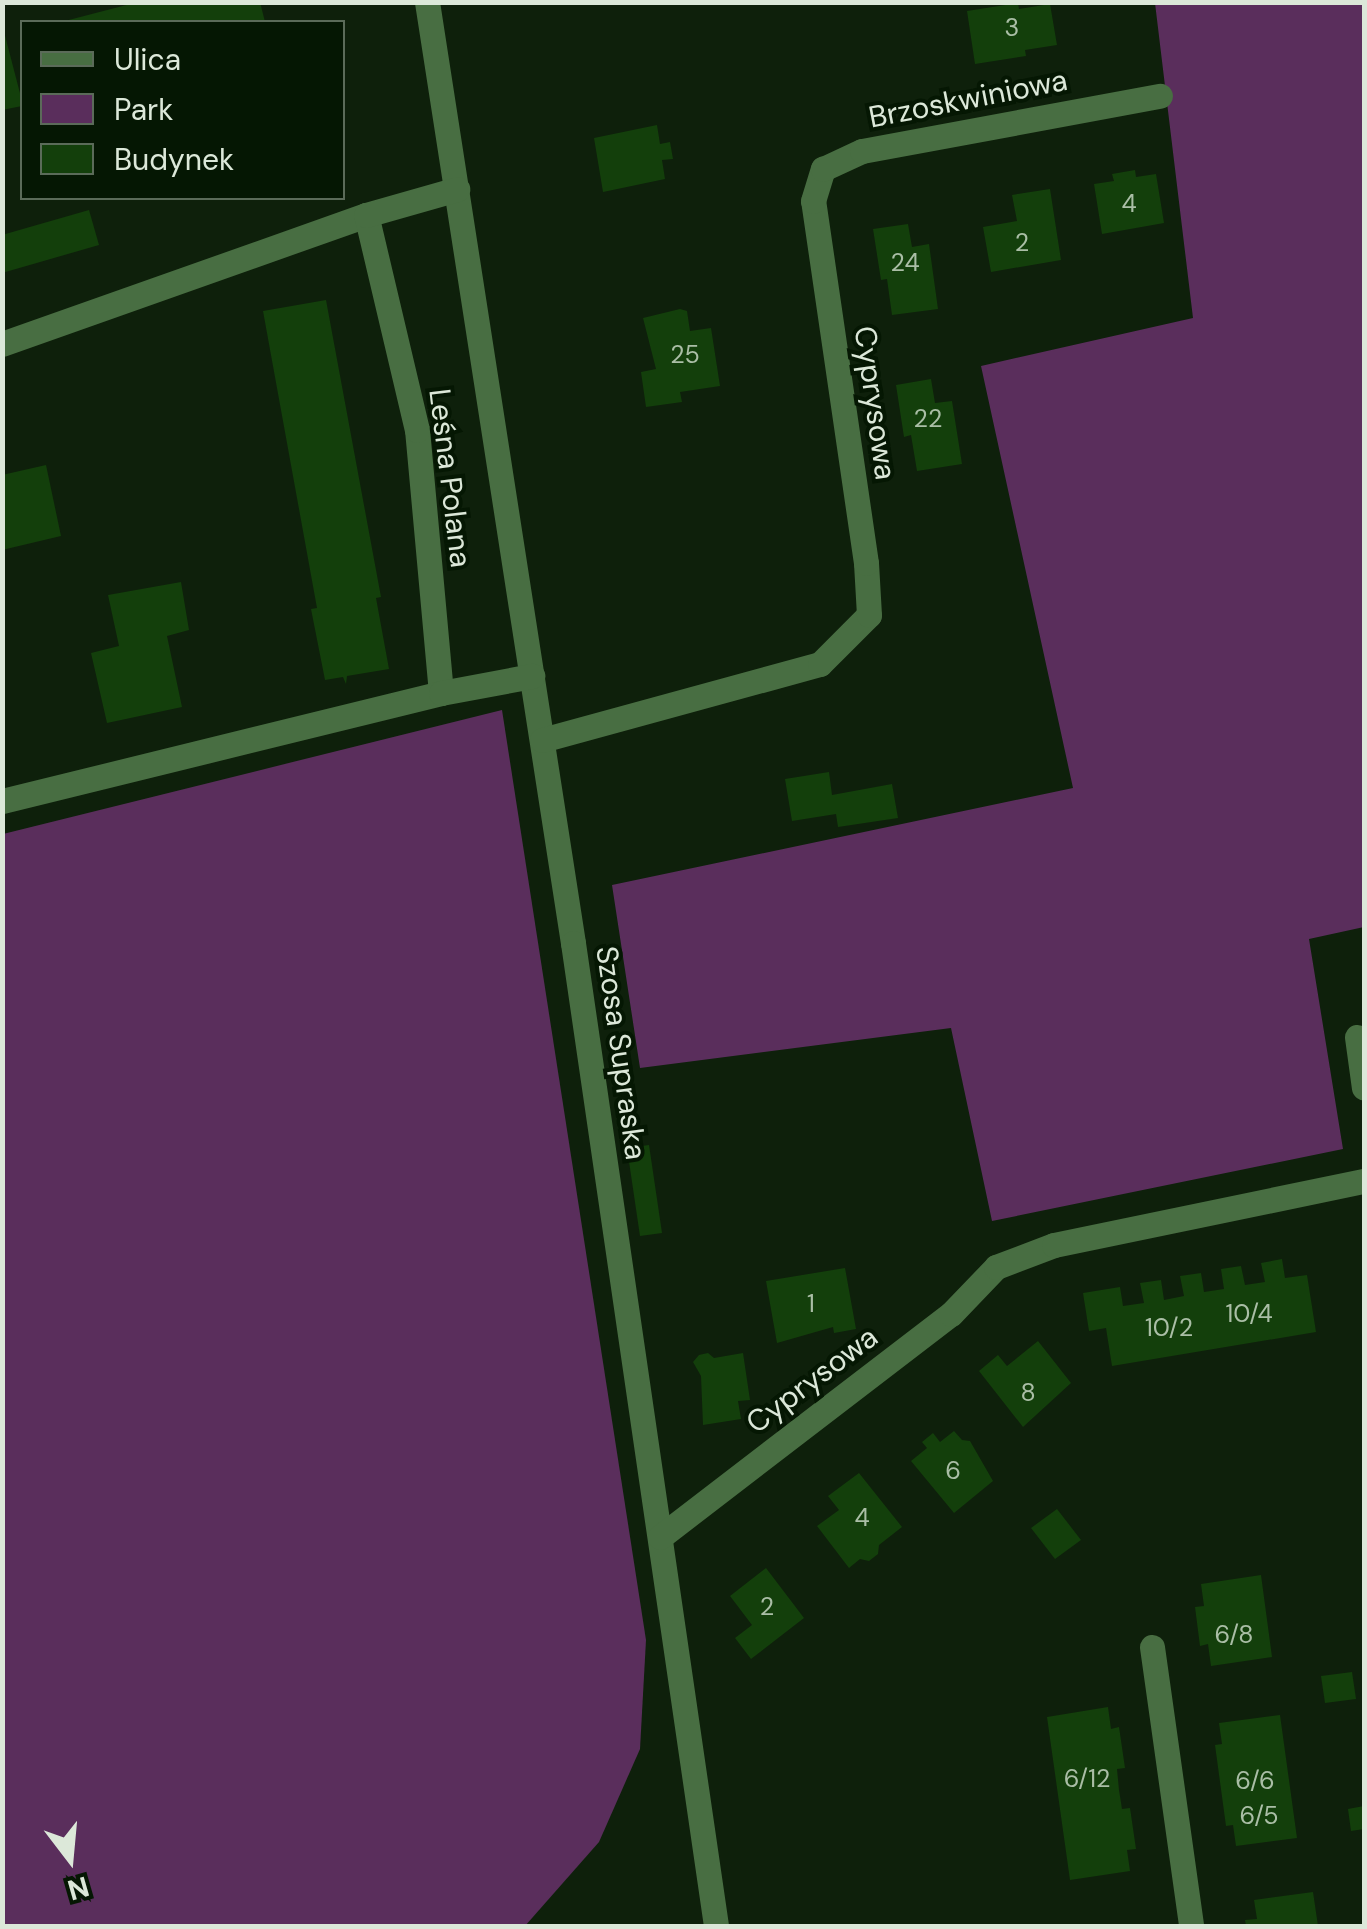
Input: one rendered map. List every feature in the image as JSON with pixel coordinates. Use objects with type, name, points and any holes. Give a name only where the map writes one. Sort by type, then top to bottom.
[{"type":"street","name":"Szosa Supraska","points":[[427,2],[542,740],[716,1926]]},
{"type":"street","name":"Brzoskwiniowa","points":[[813,201],[824,169],[862,151],[1160,96]]},
{"type":"street","points":[[2,344],[366,215],[458,189]]},
{"type":"street","name":"Cyprysowa","points":[[542,740],[820,664],[869,615],[866,563],[813,201]]},
{"type":"street","name":"Leśna Polana","points":[[366,215],[417,430],[441,693]]},
{"type":"street","points":[[2,801],[441,693],[532,676]]},
{"type":"street","points":[[1357,1037],[1364,1088]]},
{"type":"street","name":"Cyprysowa","points":[[660,1537],[951,1314],[996,1267],[1054,1245],[1364,1180]]},
{"type":"street","points":[[1152,1647],[1191,1926]]},
{"type":"green space","points":[[1155,3],[1364,3],[1364,927],[1309,939],[1343,1149],[992,1221],[951,1028],[640,1068],[612,885],[1073,788],[981,366],[1193,318]]},
{"type":"green space","points":[[502,710],[646,1640],[640,1749],[599,1842],[525,1926],[3,1926],[3,834]]},
{"type":"building","points":[[138,2],[260,2],[264,20],[69,20]]},
{"type":"building","points":[[1018,3],[1019,9],[1050,4],[1057,45],[1025,50],[1026,56],[975,64],[967,11]]},
{"type":"building","points":[[2,24],[20,106],[2,110]]},
{"type":"building","points":[[657,125],[660,144],[670,142],[673,159],[662,160],[665,179],[603,192],[594,138]]},
{"type":"building","points":[[1135,170],[1136,177],[1156,174],[1164,223],[1102,234],[1094,184],[1114,181],[1112,174]]},
{"type":"building","points":[[1050,189],[1061,260],[991,272],[983,227],[1017,221],[1012,195]]},
{"type":"building","points":[[89,210],[99,245],[2,273],[2,235]]},
{"type":"building","points":[[908,224],[912,247],[929,244],[938,309],[892,315],[887,279],[881,280],[873,229]]},
{"type":"building","points":[[326,300],[381,597],[376,598],[389,669],[347,676],[346,684],[343,677],[325,680],[311,609],[317,608],[263,311]]},
{"type":"building","points":[[680,309],[687,311],[690,331],[711,328],[720,386],[680,392],[682,402],[646,407],[641,372],[656,369],[643,318]]},
{"type":"building","points":[[931,379],[935,403],[952,401],[962,464],[917,471],[911,435],[904,437],[896,385]]},
{"type":"building","points":[[46,465],[61,536],[2,550],[2,475]]},
{"type":"building","points":[[181,582],[189,630],[167,636],[182,707],[107,723],[91,653],[119,646],[108,595]]},
{"type":"building","points":[[829,772],[832,795],[892,784],[898,818],[838,827],[836,814],[792,821],[785,779]]},
{"type":"building","points":[[649,1145],[662,1233],[640,1236],[627,1148]]},
{"type":"building","points":[[1282,1259],[1285,1278],[1307,1275],[1316,1332],[1112,1366],[1106,1328],[1089,1331],[1083,1293],[1120,1287],[1123,1306],[1144,1303],[1140,1283],[1161,1280],[1164,1300],[1184,1296],[1180,1276],[1201,1273],[1204,1292],[1224,1289],[1221,1269],[1241,1266],[1245,1285],[1265,1282],[1261,1263]]},
{"type":"building","points":[[845,1268],[856,1329],[834,1333],[833,1327],[777,1343],[766,1281]]},
{"type":"building","points":[[1038,1341],[1071,1383],[1023,1427],[979,1371],[998,1355],[1007,1366]]},
{"type":"building","points":[[708,1353],[714,1358],[743,1353],[750,1400],[738,1401],[741,1419],[703,1425],[701,1376],[693,1362]]},
{"type":"building","points":[[954,1431],[962,1440],[970,1441],[993,1481],[954,1513],[911,1461],[927,1448],[922,1442],[933,1433],[940,1442]]},
{"type":"building","points":[[859,1473],[902,1527],[879,1545],[878,1554],[869,1561],[860,1559],[849,1568],[817,1526],[839,1510],[828,1496]]},
{"type":"building","points":[[1057,1509],[1081,1540],[1055,1559],[1031,1528]]},
{"type":"building","points":[[766,1568],[804,1618],[751,1659],[735,1638],[752,1625],[730,1596]]},
{"type":"building","points":[[1261,1575],[1272,1657],[1211,1666],[1208,1644],[1200,1646],[1195,1607],[1204,1606],[1201,1584]]},
{"type":"building","points":[[1352,1672],[1356,1699],[1325,1703],[1321,1676]]},
{"type":"building","points":[[1108,1707],[1111,1729],[1119,1727],[1125,1768],[1117,1769],[1119,1790],[1122,1809],[1130,1808],[1136,1849],[1127,1850],[1130,1871],[1070,1880],[1047,1717]]},
{"type":"building","points":[[1280,1715],[1297,1838],[1236,1846],[1233,1825],[1226,1826],[1215,1745],[1222,1744],[1219,1723]]},
{"type":"building","points":[[1364,1806],[1364,1829],[1351,1831],[1348,1809]]},
{"type":"building","points":[[1313,1892],[1318,1926],[1246,1926],[1245,1920],[1257,1919],[1254,1900]]}]
